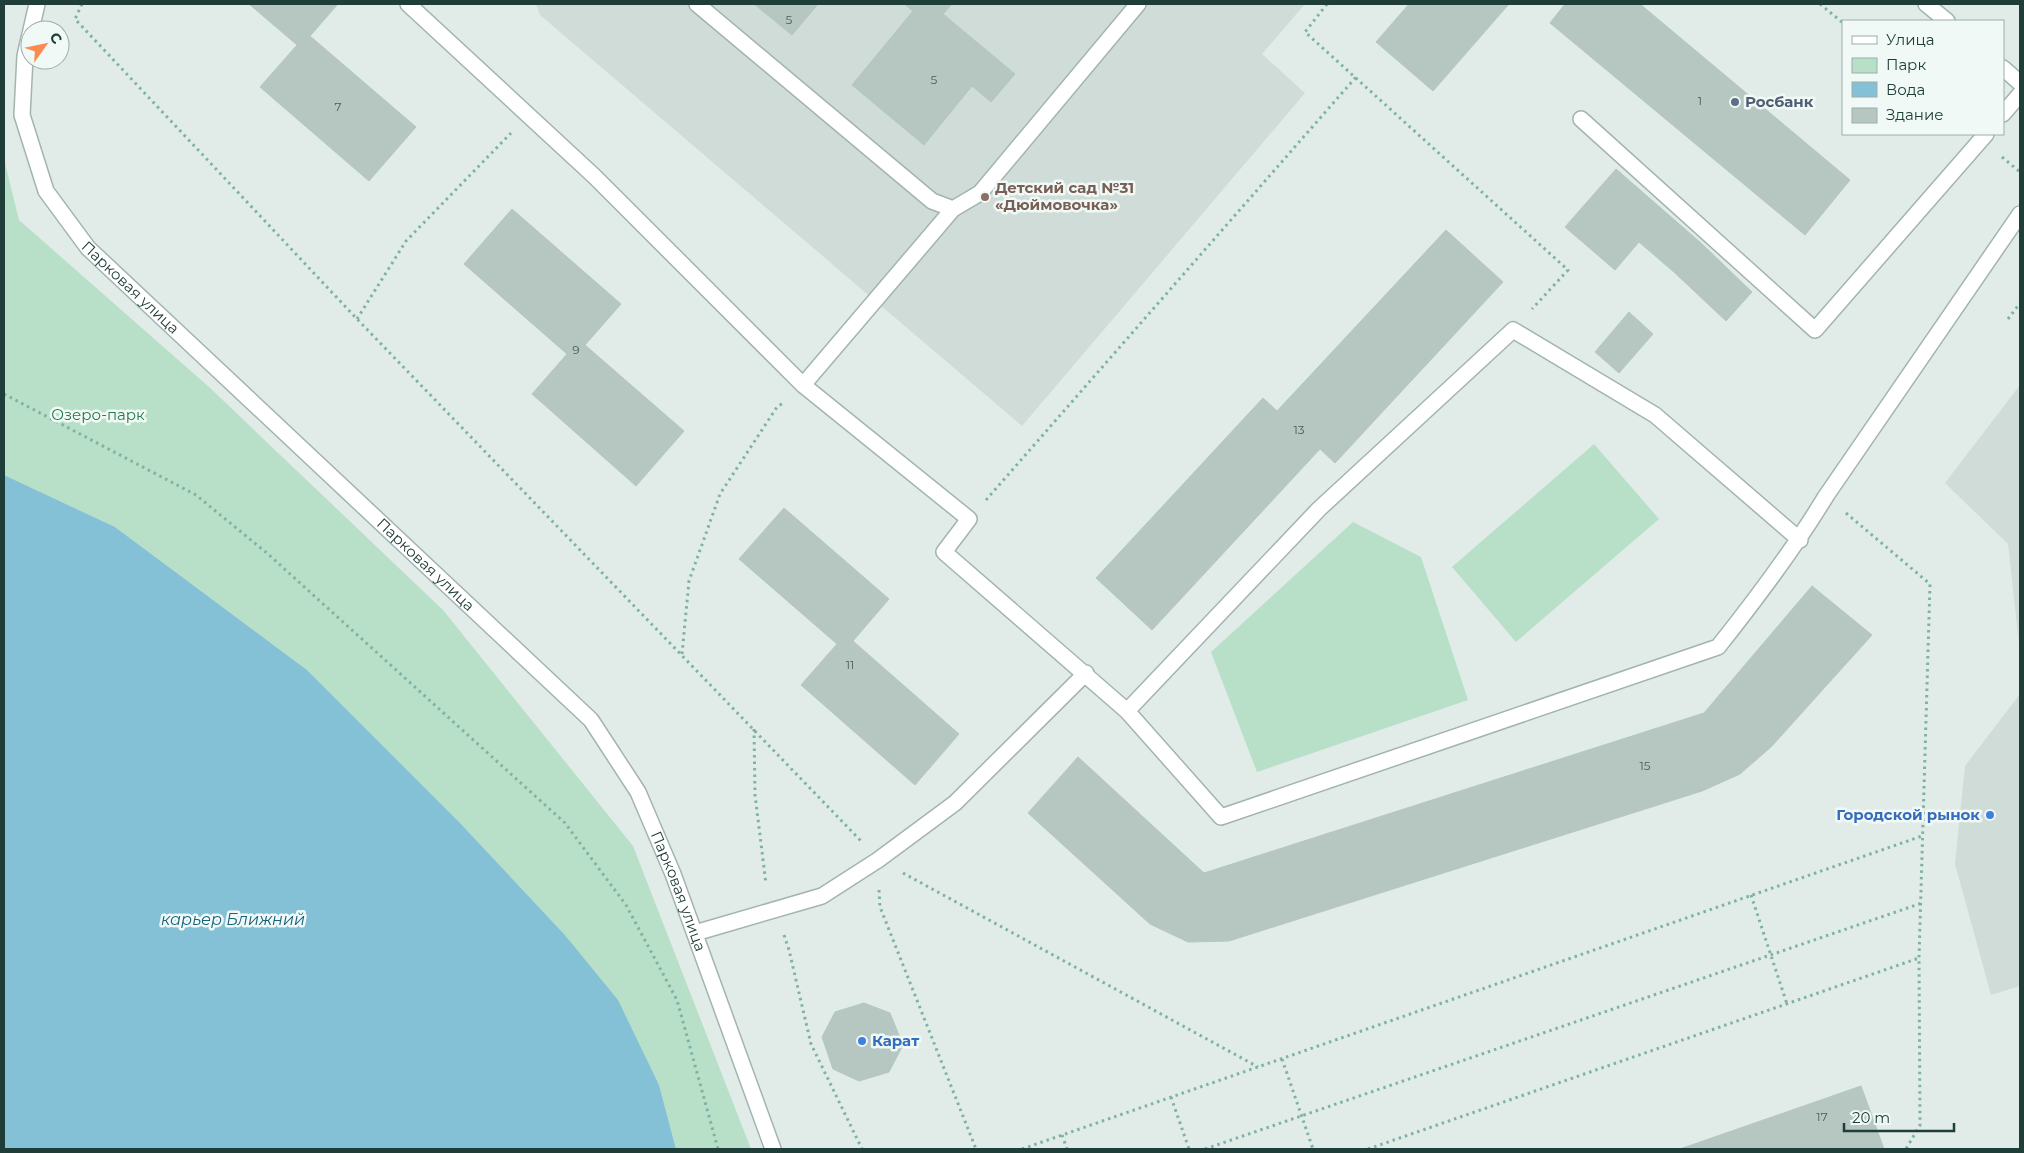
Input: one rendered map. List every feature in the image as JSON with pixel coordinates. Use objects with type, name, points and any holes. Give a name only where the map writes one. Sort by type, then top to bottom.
[{"type":"street","points":[[33,20],[37,4]]},
{"type":"street","points":[[408,4],[594,176],[803,385],[969,519],[944,552],[1086,673],[1127,711],[1221,817],[1718,647],[1764,590],[1800,540],[1826,496],[2020,214]]},
{"type":"street","points":[[697,4],[932,202],[953,209]]},
{"type":"street","points":[[803,385],[953,209],[980,193],[1138,4]]},
{"type":"street","points":[[1930,5],[1946,20]]},
{"type":"street","points":[[2004,69],[2020,83]]},
{"type":"street","name":"Парковая улица","points":[[24,70],[22,114],[46,191],[88,248],[591,720],[638,792],[695,933],[773,1149]]},
{"type":"street","points":[[2004,113],[2020,94]]},
{"type":"street","points":[[1581,119],[1814,330],[1985,135]]},
{"type":"street","points":[[1127,711],[1318,509],[1513,330],[1656,416],[1800,540]]},
{"type":"street","points":[[695,933],[822,896],[878,860],[955,803],[1086,673]]},
{"type":"path","points":[[82,4],[74,19],[356,318],[682,654],[878,860],[1258,1067]]},
{"type":"path","points":[[1327,4],[1305,32],[1568,270],[1513,330]]},
{"type":"path","points":[[1820,4],[1842,22]]},
{"type":"path","points":[[969,519],[1356,77]]},
{"type":"path","points":[[356,318],[406,242],[528,115]]},
{"type":"path","points":[[2008,319],[2020,303]]},
{"type":"path","points":[[682,654],[689,581],[720,494],[777,407],[803,385]]},
{"type":"path","points":[[4,394],[196,494],[268,554],[565,823],[626,905],[677,1000],[718,1149]]},
{"type":"path","points":[[1826,496],[1930,584],[1919,958],[1920,1125],[1906,1149]]},
{"type":"path","points":[[754,729],[755,795],[766,884],[789,950],[812,1044],[862,1149]]},
{"type":"path","points":[[1022,1149],[1922,836]]},
{"type":"path","points":[[878,860],[880,907],[976,1149]]},
{"type":"path","points":[[1751,895],[1787,1004]]},
{"type":"path","points":[[1205,1149],[1922,903]]},
{"type":"path","points":[[1368,1149],[1919,958]]},
{"type":"path","points":[[1282,1059],[1313,1149]]},
{"type":"path","points":[[1171,1097],[1189,1149]]},
{"type":"path","points":[[1062,1135],[1067,1149]]},
{"type":"shaded area","name":"Детский сад №31 «Дюймовочка»","points":[[536,4],[1305,4],[1262,54],[1305,93],[1022,426],[540,15]]},
{"type":"shaded area","points":[[2020,385],[2020,653],[2008,544],[1945,483]]},
{"type":"shaded area","name":"Городской рынок","points":[[2020,694],[2020,986],[1991,995],[1955,864],[1965,766]]},
{"type":"green space","name":"Озеро-парк","points":[[4,159],[19,220],[209,387],[443,610],[633,846],[751,1149],[676,1149],[659,1085],[564,934],[460,823],[307,670],[115,527],[4,475]]},
{"type":"green space","points":[[1594,444],[1659,519],[1516,642],[1452,567]]},
{"type":"green space","points":[[1353,522],[1421,557],[1468,700],[1257,772],[1211,652]]},
{"type":"water","name":"карьер Ближний","points":[[4,475],[115,527],[307,670],[460,823],[564,934],[618,1000],[659,1085],[676,1149],[4,1149]]},
{"type":"building","points":[[249,4],[338,4],[310,36],[416,127],[369,181],[260,87],[297,45]]},
{"type":"building","points":[[754,4],[818,4],[792,35]]},
{"type":"building","points":[[904,4],[952,4],[943,14],[1015,74],[991,102],[972,86],[924,145],[852,85],[913,11]]},
{"type":"building","points":[[1409,4],[1509,4],[1433,91],[1376,42]]},
{"type":"building","points":[[1565,4],[1640,4],[1850,180],[1805,235],[1550,23]]},
{"type":"building","points":[[1616,169],[1701,243],[1675,273],[1639,242],[1615,270],[1565,227]]},
{"type":"building","points":[[512,209],[621,304],[585,345],[684,431],[636,486],[532,394],[567,354],[464,264]]},
{"type":"building","points":[[1446,230],[1503,282],[1335,463],[1320,449],[1152,630],[1096,578],[1263,398],[1277,411]]},
{"type":"building","points":[[1701,243],[1752,292],[1726,321],[1675,273]]},
{"type":"building","points":[[1629,312],[1653,334],[1619,373],[1595,352]]},
{"type":"building","points":[[784,508],[889,599],[853,641],[959,734],[915,785],[801,685],[837,644],[739,559]]},
{"type":"building","points":[[1812,586],[1872,635],[1772,746],[1740,774],[1702,791],[1229,941],[1188,942],[1150,924],[1028,813],[1078,757],[1204,873],[1704,713]]},
{"type":"building","name":"Карат","points":[[864,1003],[890,1013],[903,1045],[889,1072],[859,1081],[833,1069],[822,1037],[835,1012]]},
{"type":"building","points":[[1861,1086],[1884,1149],[1680,1149]]},
{"type":"place","name":"Росбанк","points":[[1735,102]]},
{"type":"place","name":"Детский сад №31 «Дюймовочка»","points":[[985,197]]},
{"type":"place","name":"Городской рынок","points":[[1990,815]]},
{"type":"place","name":"Карат","points":[[862,1041]]}]
